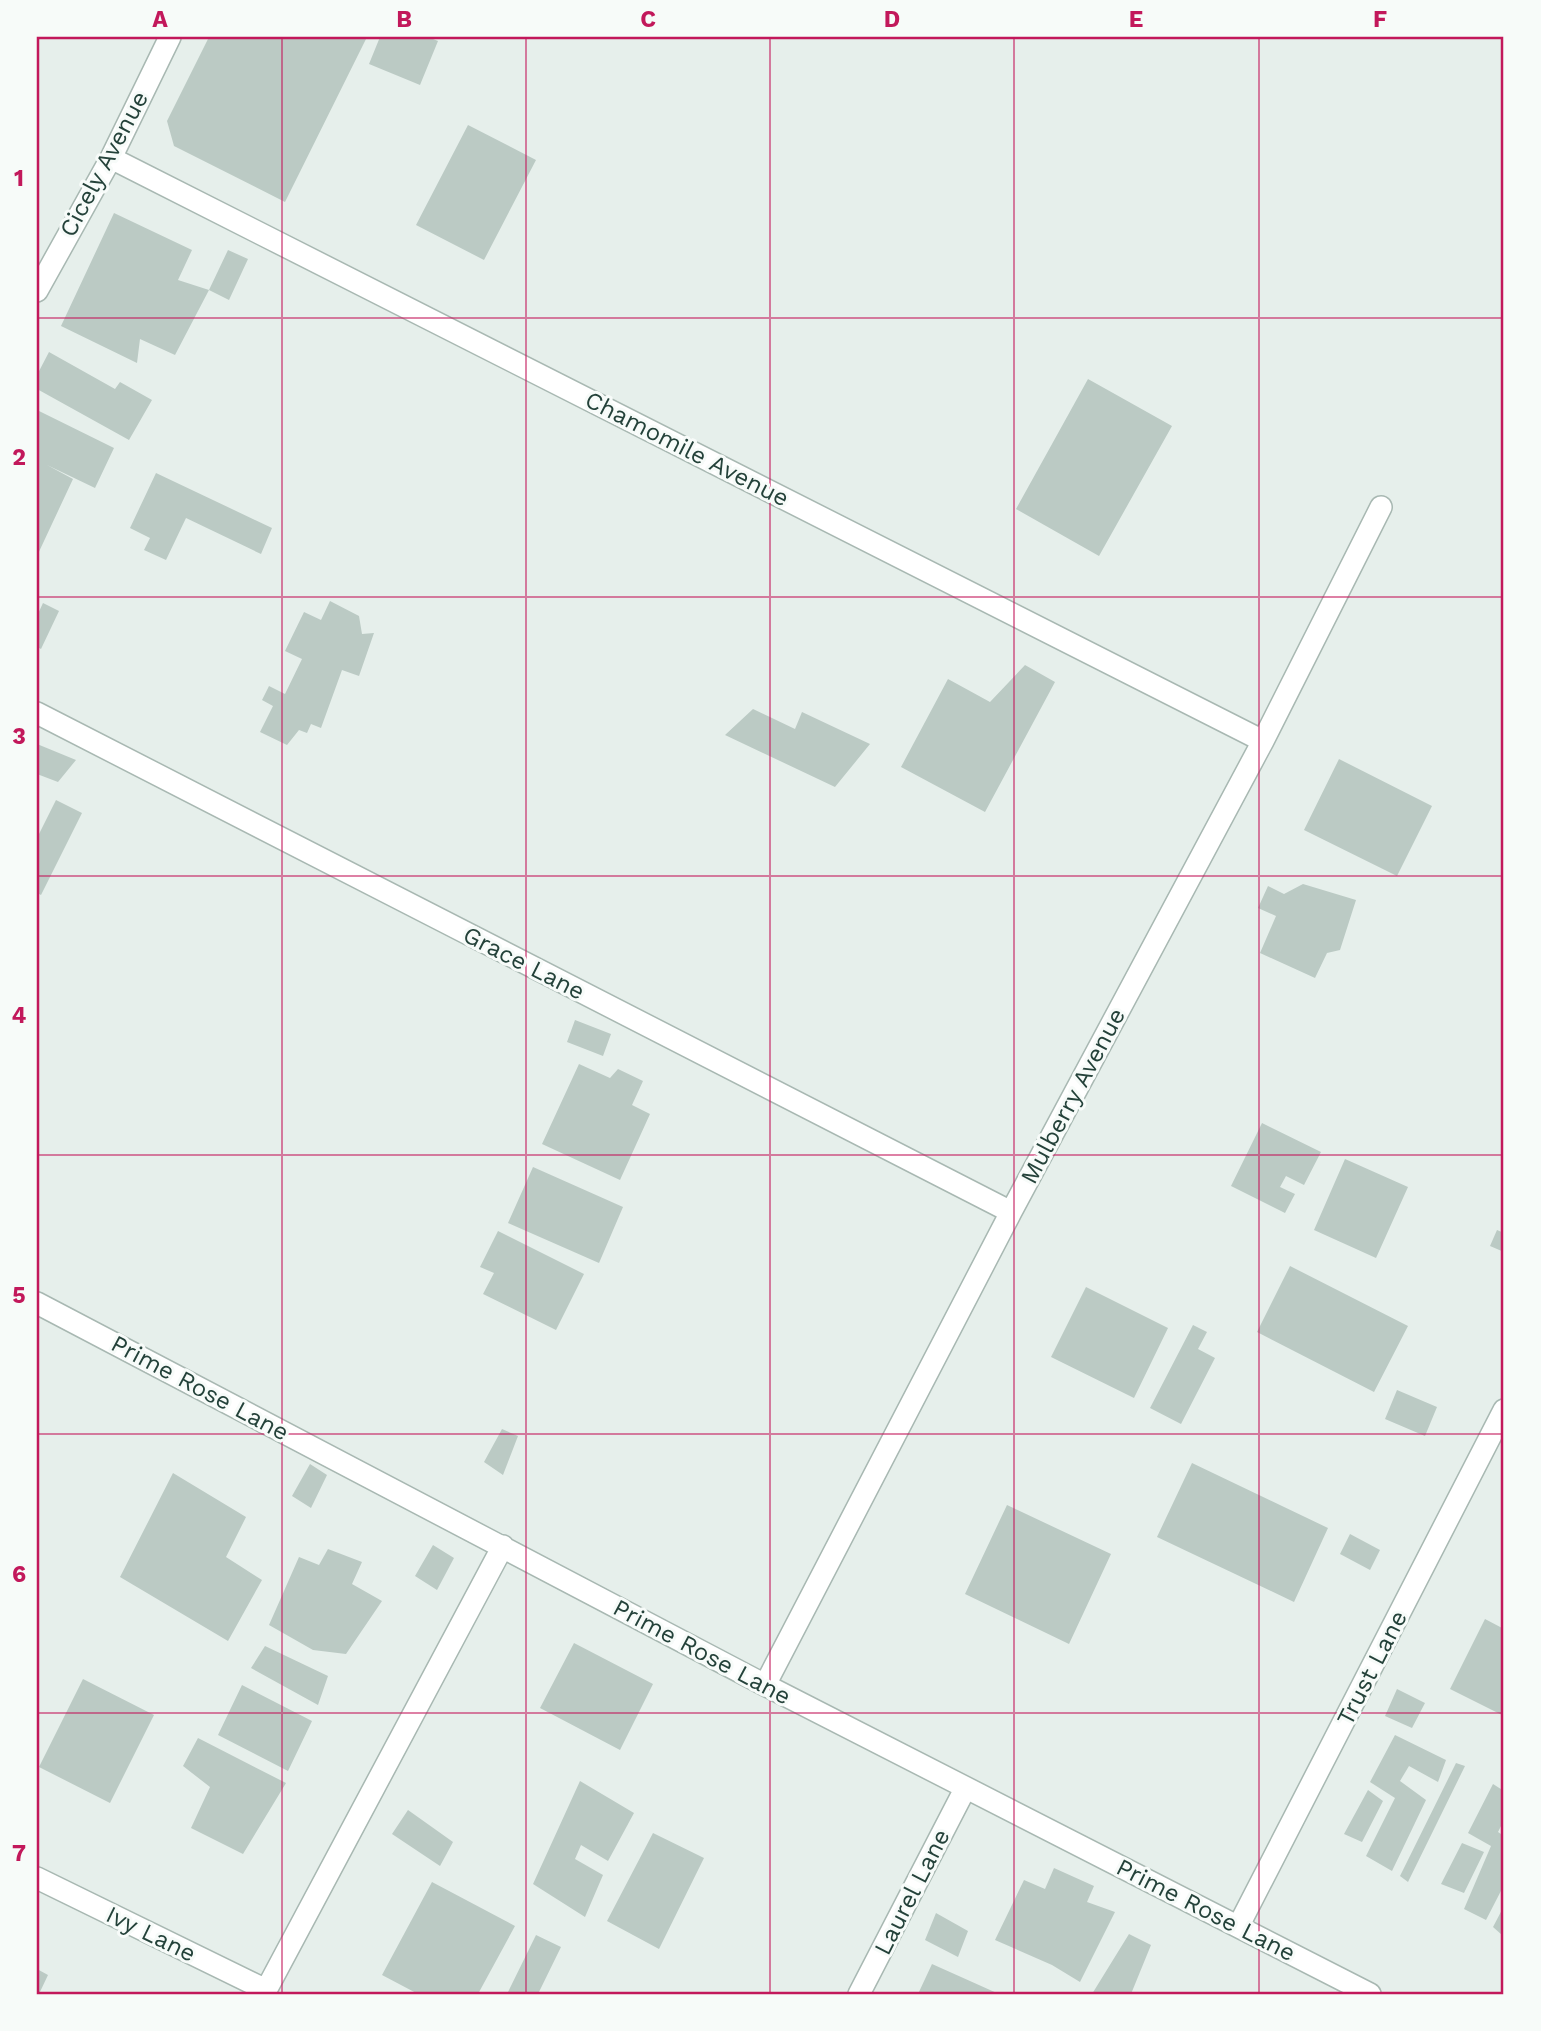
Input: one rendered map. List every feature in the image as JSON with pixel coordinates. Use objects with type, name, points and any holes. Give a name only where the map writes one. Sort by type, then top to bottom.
[{"type":"street","name":"Cicely Avenue","points":[[37,291],[111,158],[170,37]]},
{"type":"street","name":"Chamomile Avenue","points":[[111,158],[1263,741]]},
{"type":"street","name":"Mulberry Avenue","points":[[765,1685],[1011,1212],[1263,741],[1381,507]]},
{"type":"street","name":"Grace Lane","points":[[37,713],[1011,1212]]},
{"type":"street","name":"Prime Rose Lane","points":[[37,1303],[965,1789],[1239,1925],[1370,1994]]},
{"type":"street","name":"Trust Lane","points":[[1239,1925],[1504,1410]]},
{"type":"street","points":[[265,1992],[503,1546]]},
{"type":"street","name":"Laurel Lane","points":[[859,1994],[965,1789]]},
{"type":"street","name":"Ivy Lane","points":[[37,1878],[265,1992]]},
{"type":"building","points":[[209,37],[367,37],[285,202],[174,146],[167,121]]},
{"type":"building","points":[[380,37],[428,37],[438,41],[420,85],[369,64]]},
{"type":"building","points":[[468,125],[536,160],[484,260],[416,225]]},
{"type":"building","points":[[114,213],[192,250],[178,280],[209,290],[175,355],[140,339],[137,363],[61,326]]},
{"type":"building","points":[[228,250],[248,259],[229,300],[209,290]]},
{"type":"building","points":[[49,352],[115,389],[120,382],[152,400],[129,440],[37,389],[37,375]]},
{"type":"building","points":[[1088,379],[1172,426],[1099,556],[1016,509]]},
{"type":"building","points":[[37,410],[114,448],[95,488],[47,465],[73,479],[37,556]]},
{"type":"building","points":[[156,473],[272,528],[261,554],[186,518],[166,560],[144,550],[150,538],[130,528]]},
{"type":"building","points":[[330,601],[359,616],[362,634],[374,633],[359,676],[342,670],[321,728],[311,724],[307,733],[299,730],[287,745],[260,732],[273,706],[262,700],[269,686],[285,694],[302,659],[285,651],[304,612],[321,620]]},
{"type":"building","points":[[43,603],[59,611],[41,649],[37,647],[37,616]]},
{"type":"building","points":[[1025,665],[1055,682],[985,812],[901,767],[948,679],[990,702]]},
{"type":"building","points":[[753,709],[795,729],[802,712],[870,744],[835,787],[725,735]]},
{"type":"building","points":[[37,744],[76,760],[58,782],[37,774]]},
{"type":"building","points":[[1339,759],[1432,806],[1397,876],[1304,830]]},
{"type":"building","points":[[56,800],[82,813],[41,895],[37,893],[37,838]]},
{"type":"building","points":[[1303,884],[1356,900],[1340,950],[1327,953],[1315,978],[1260,953],[1276,916],[1258,908],[1268,886],[1284,894]]},
{"type":"building","points":[[575,1020],[611,1034],[603,1056],[567,1042]]},
{"type":"building","points":[[579,1064],[610,1078],[618,1069],[643,1081],[632,1105],[650,1114],[620,1180],[542,1144]]},
{"type":"building","points":[[1262,1123],[1321,1152],[1304,1185],[1286,1176],[1280,1187],[1295,1194],[1285,1213],[1231,1186]]},
{"type":"building","points":[[1345,1159],[1408,1187],[1376,1258],[1314,1230]]},
{"type":"building","points":[[533,1167],[623,1207],[599,1263],[508,1223]]},
{"type":"building","points":[[1497,1230],[1504,1233],[1504,1252],[1490,1246]]},
{"type":"building","points":[[498,1231],[584,1274],[556,1330],[483,1294],[494,1273],[480,1267]]},
{"type":"building","points":[[1290,1266],[1408,1326],[1374,1392],[1257,1332]]},
{"type":"building","points":[[1086,1287],[1168,1328],[1134,1398],[1051,1357]]},
{"type":"building","points":[[1193,1325],[1207,1332],[1198,1349],[1215,1358],[1181,1424],[1150,1408]]},
{"type":"building","points":[[1397,1390],[1437,1407],[1425,1436],[1385,1419]]},
{"type":"building","points":[[502,1429],[518,1436],[503,1475],[484,1462]]},
{"type":"building","points":[[1192,1463],[1328,1528],[1294,1602],[1157,1537]]},
{"type":"building","points":[[310,1464],[327,1475],[311,1508],[292,1496]]},
{"type":"building","points":[[173,1473],[246,1517],[226,1557],[262,1580],[228,1641],[120,1577]]},
{"type":"building","points":[[1007,1505],[1111,1554],[1069,1644],[965,1594]]},
{"type":"building","points":[[1350,1534],[1380,1550],[1370,1570],[1340,1554]]},
{"type":"building","points":[[433,1545],[454,1558],[437,1590],[415,1576]]},
{"type":"building","points":[[328,1549],[362,1562],[352,1584],[382,1601],[346,1654],[313,1650],[269,1625],[299,1557],[319,1565]]},
{"type":"building","points":[[1485,1619],[1504,1629],[1504,1716],[1450,1689]]},
{"type":"building","points":[[574,1643],[653,1684],[620,1750],[540,1708]]},
{"type":"building","points":[[265,1646],[328,1676],[318,1705],[251,1668]]},
{"type":"building","points":[[83,1679],[154,1715],[110,1803],[39,1767]]},
{"type":"building","points":[[242,1685],[312,1721],[288,1771],[218,1735]]},
{"type":"building","points":[[1397,1689],[1425,1703],[1412,1728],[1385,1716]]},
{"type":"building","points":[[1395,1735],[1446,1760],[1438,1782],[1409,1766],[1400,1781],[1426,1800],[1392,1871],[1366,1856],[1395,1798],[1370,1782]]},
{"type":"building","points":[[198,1738],[286,1783],[243,1854],[191,1828],[210,1787],[183,1766]]},
{"type":"building","points":[[1456,1763],[1465,1766],[1408,1882],[1400,1876]]},
{"type":"building","points":[[580,1781],[634,1813],[608,1861],[581,1845],[575,1859],[603,1875],[585,1917],[533,1884]]},
{"type":"building","points":[[1493,1784],[1504,1791],[1504,1820],[1498,1832],[1504,1836],[1504,1885],[1486,1920],[1464,1909],[1491,1846],[1468,1833]]},
{"type":"building","points":[[1368,1790],[1383,1801],[1362,1842],[1344,1834]]},
{"type":"building","points":[[408,1810],[453,1842],[440,1866],[392,1834]]},
{"type":"building","points":[[653,1833],[704,1858],[659,1949],[607,1921]]},
{"type":"building","points":[[1462,1843],[1484,1852],[1464,1893],[1441,1884]]},
{"type":"building","points":[[1054,1868],[1094,1886],[1087,1902],[1115,1912],[1080,1982],[1052,1965],[995,1940],[1024,1880],[1045,1889]]},
{"type":"building","points":[[432,1882],[515,1926],[478,1994],[418,1994],[382,1975]]},
{"type":"building","points":[[1504,1906],[1504,1931],[1502,1935],[1493,1927]]},
{"type":"building","points":[[936,1913],[968,1931],[958,1957],[925,1940]]},
{"type":"building","points":[[1129,1934],[1151,1945],[1131,1994],[1092,1994]]},
{"type":"building","points":[[536,1935],[561,1947],[538,1994],[507,1994]]},
{"type":"building","points":[[932,1964],[999,1994],[918,1994]]},
{"type":"building","points":[[37,1969],[48,1975],[39,1994],[37,1994]]}]
